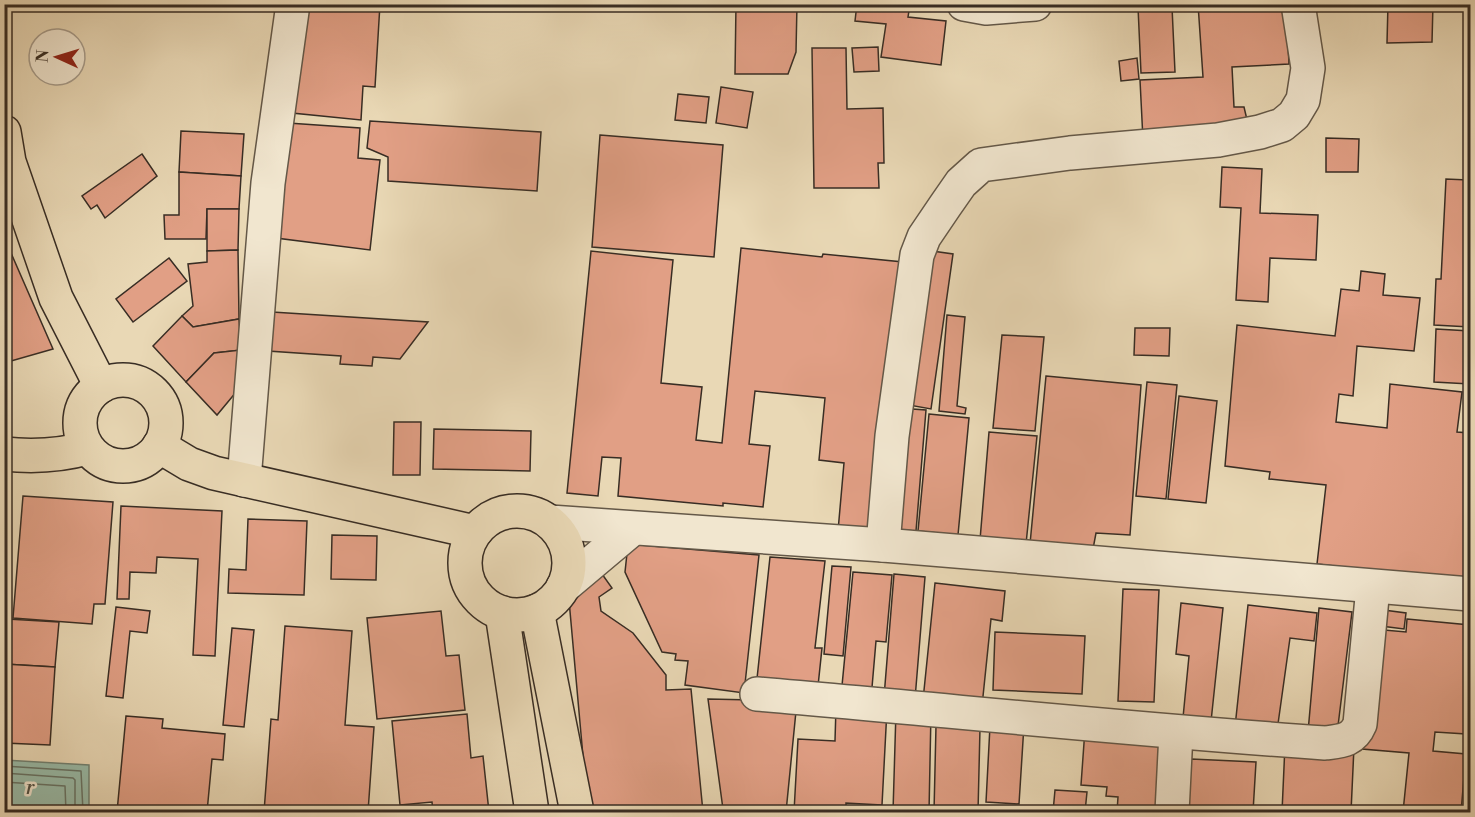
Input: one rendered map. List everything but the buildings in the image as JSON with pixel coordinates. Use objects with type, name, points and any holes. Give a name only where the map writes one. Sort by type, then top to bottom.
[{"type":"main road","points":[[4,132],[9,162],[56,298],[101,386]]},
{"type":"main road","points":[[114,381],[129,381],[142,385],[153,393],[161,405],[165,418],[165,433],[159,446],[150,457],[138,464],[110,465],[97,458],[87,448],[80,421],[83,407],[101,386],[114,381]]},
{"type":"main road","points":[[159,446],[189,464],[214,473],[475,532]]},
{"type":"main road","points":[[4,454],[46,456],[68,454],[87,448]]},
{"type":"main road","points":[[519,511],[535,514],[550,522],[561,535],[568,552],[569,570],[563,587],[552,602],[537,611],[519,615],[502,613],[487,606],[475,594],[468,579],[465,563],[468,547],[475,532],[487,520],[502,513],[519,511]]},
{"type":"main road","points":[[537,611],[577,813]]},
{"type":"main road","points":[[502,613],[532,813]]},
{"type":"street","points":[[244,480],[268,183],[293,4]]},
{"type":"street","points":[[964,4],[986,8],[1035,4]]},
{"type":"street","points":[[883,545],[892,436],[917,255],[924,237],[961,183],[981,165],[1058,154],[1218,140],[1260,132],[1282,124],[1294,115],[1303,100],[1308,68],[1298,4]]},
{"type":"street","points":[[550,522],[883,545],[1470,594]]},
{"type":"street","points":[[563,587],[632,529]]},
{"type":"street","points":[[757,694],[1176,733],[1325,743],[1343,741],[1356,733],[1360,724],[1373,587]]},
{"type":"street","points":[[1172,813],[1176,733]]},
{"type":"water","name":"r","points":[[4,760],[89,765],[89,812],[5,812]]}]
